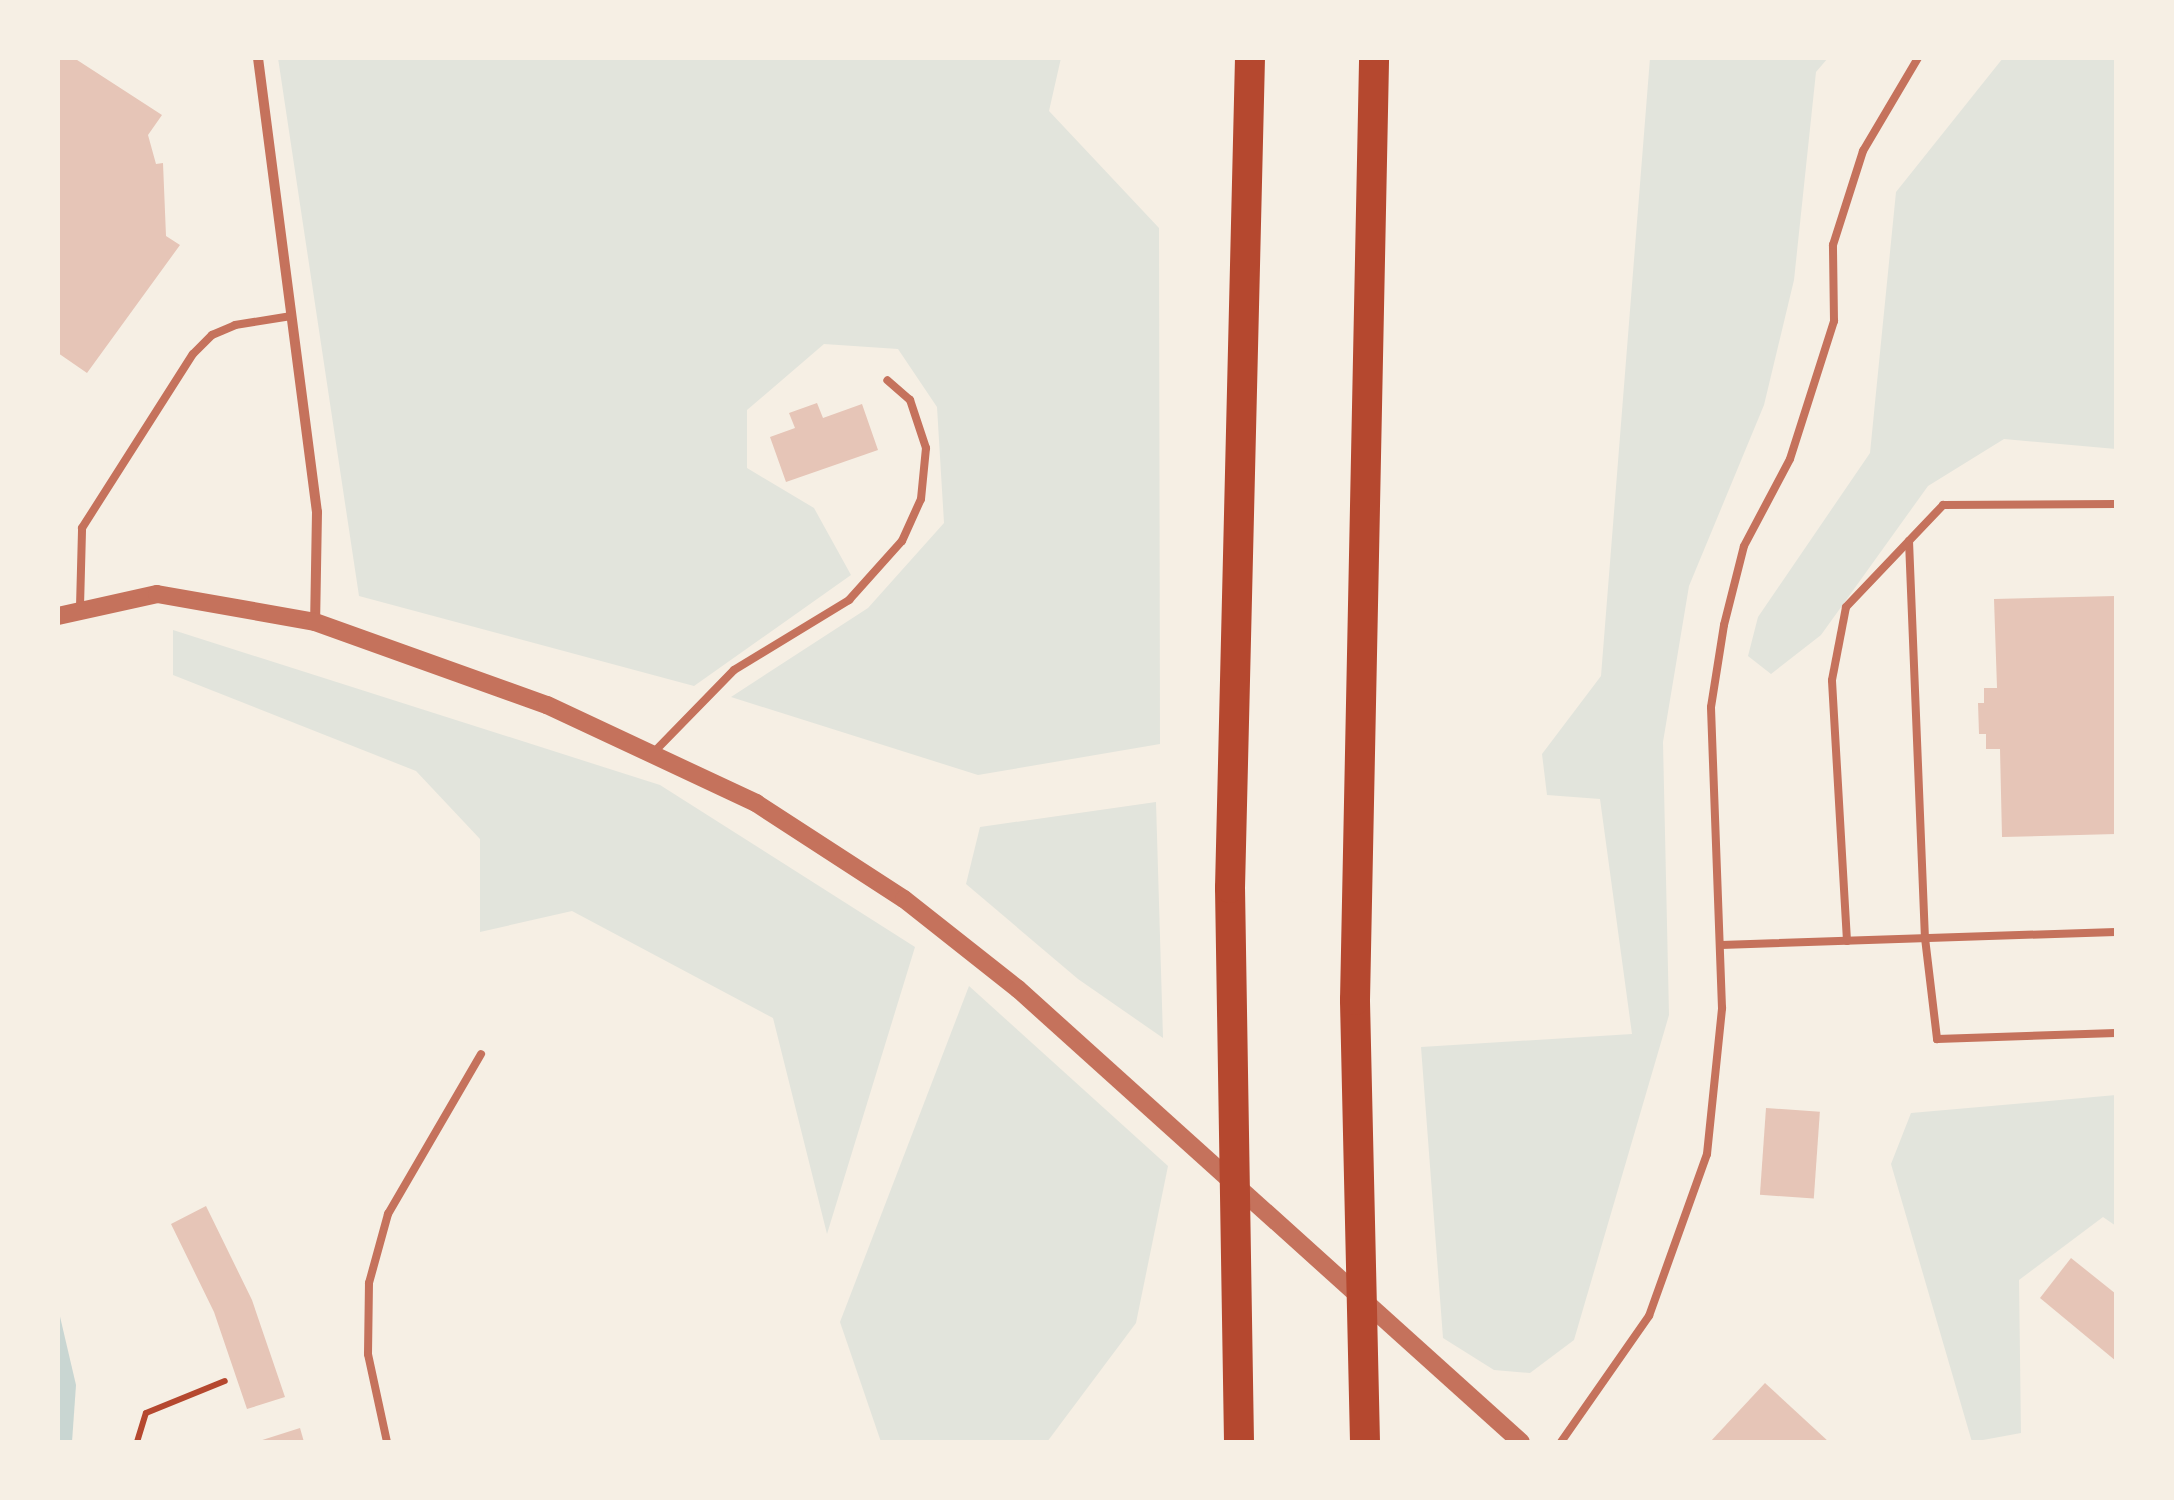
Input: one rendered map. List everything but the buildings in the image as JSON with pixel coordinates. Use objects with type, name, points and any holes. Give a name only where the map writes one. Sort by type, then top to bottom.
[{"type":"highway","points":[[1239,1442],[1230,888],[1250,58]]},
{"type":"highway","points":[[1365,1442],[1354,1000],[1374,58]]},
{"type":"street","points":[[258,58],[317,512],[315,622]]},
{"type":"street","points":[[58,616],[80,607],[157,594],[315,622],[655,751],[830,848],[960,941],[1521,1442]]},
{"type":"lane","points":[[1561,1442],[1624,1359],[1682,1236],[1707,1154],[1722,1008],[1711,706],[1724,625],[1744,546],[1790,459],[1834,321],[1833,245],[1863,152],[1918,58]]},
{"type":"lane","points":[[80,607],[82,528],[193,354],[212,335],[235,325],[290,316]]},
{"type":"lane","points":[[655,751],[734,670],[848,600],[902,541],[921,499],[926,448],[910,400],[887,380]]},
{"type":"lane","points":[[1847,941],[1832,680],[1846,607],[1943,504],[2116,504]]},
{"type":"lane","points":[[1908,541],[1925,938],[1937,1039],[2116,1033]]},
{"type":"lane","points":[[1721,945],[2116,932]]},
{"type":"lane","points":[[387,1442],[370,1371],[369,1283],[388,1214],[481,1054]]},
{"type":"path","points":[[137,1442],[146,1413],[225,1381]]},
{"type":"shaded area","points":[[278,58],[1061,58],[1049,111],[1159,228],[1160,744],[978,775],[731,697],[868,608],[944,523],[937,407],[898,349],[824,344],[747,410],[747,468],[814,508],[851,575],[694,686],[359,596]]},
{"type":"shaded area","points":[[1650,58],[1828,58],[1816,72],[1794,280],[1764,405],[1689,586],[1663,742],[1669,1015],[1574,1340],[1530,1373],[1494,1370],[1443,1338],[1421,1047],[1632,1034],[1600,799],[1547,795],[1542,754],[1601,676]]},
{"type":"shaded area","points":[[2003,58],[2116,58],[2116,449],[2004,439],[1928,486],[1821,635],[1771,674],[1748,656],[1758,617],[1870,453],[1896,192]]},
{"type":"shaded area","points":[[173,630],[660,785],[915,947],[827,1234],[773,1018],[572,911],[480,932],[480,839],[416,771],[173,675]]},
{"type":"shaded area","points":[[1156,802],[1163,1038],[1078,979],[966,884],[980,827]]},
{"type":"shaded area","points":[[969,986],[1168,1166],[1136,1323],[1047,1442],[881,1442],[840,1322]]},
{"type":"shaded area","points":[[2116,1095],[2116,1226],[2103,1217],[2019,1280],[2021,1433],[1972,1442],[1891,1164],[1911,1113]]},
{"type":"shaded area","points":[[58,1308],[76,1385],[72,1442],[58,1442]]}]
